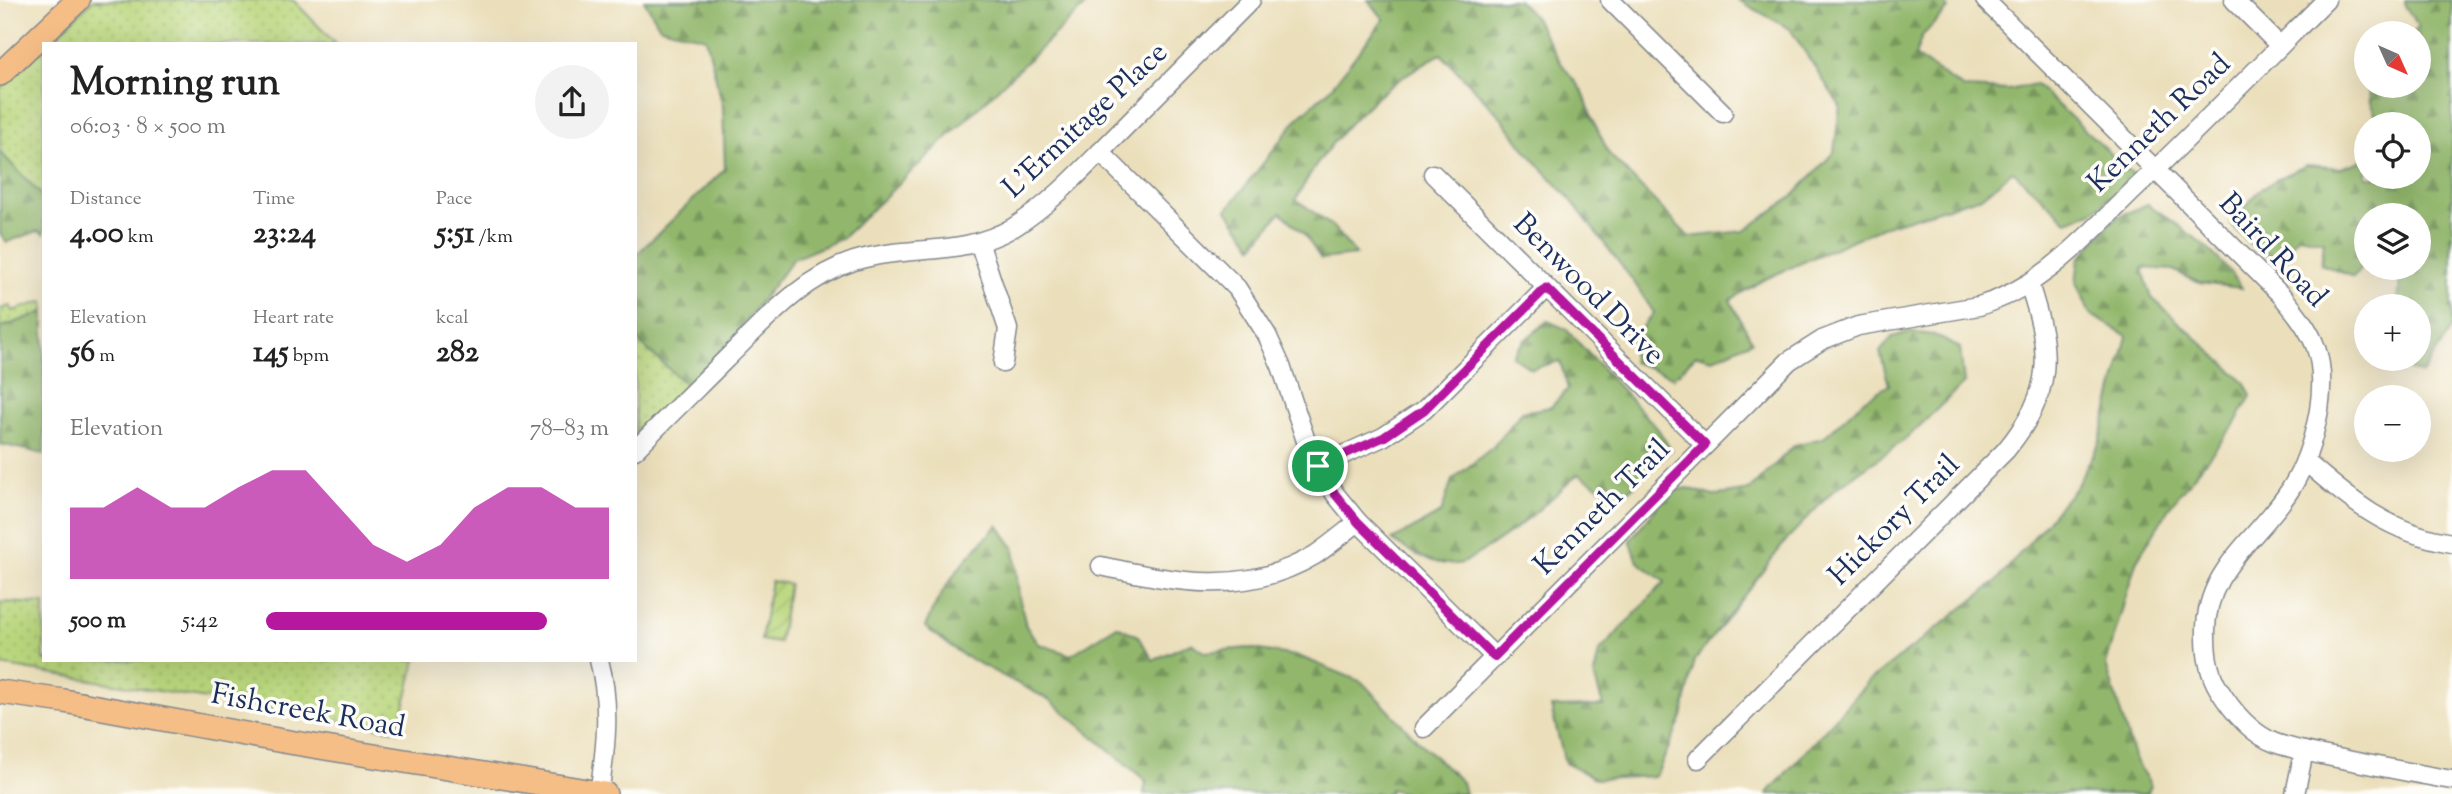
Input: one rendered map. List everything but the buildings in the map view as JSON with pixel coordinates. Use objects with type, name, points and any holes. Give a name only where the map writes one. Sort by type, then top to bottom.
[{"type":"main road","points":[[0,74],[78,0]]},
{"type":"main road","name":"Fishcreek Road","points":[[0,692],[601,794]]},
{"type":"street","name":"L'Ermitage Place","points":[[637,448],[771,314],[818,277],[854,261],[872,257],[941,250],[979,242],[1013,227],[1035,212],[1100,152],[1251,0]]},
{"type":"street","points":[[1610,0],[1723,113]]},
{"type":"street","name":"Baird Road","points":[[1984,0],[2281,295],[2312,333],[2319,350],[2321,393],[2312,441],[2305,461],[2270,518],[2221,575],[2211,596],[2205,624],[2211,674],[2235,713],[2273,742],[2304,751],[2452,780]]},
{"type":"street","points":[[2234,0],[2280,46]]},
{"type":"street","name":"Kenneth Road","points":[[2029,284],[2062,259],[2326,0]]},
{"type":"street","points":[[1100,152],[1247,300],[1281,366],[1306,441],[1335,494],[1358,522],[1494,657]]},
{"type":"street","name":"Benwood Drive","points":[[1433,174],[1705,445]]},
{"type":"street","points":[[979,242],[1007,328],[1003,363]]},
{"type":"street","name":"Kenneth Trail","points":[[1424,728],[1789,361],[1822,340],[1858,326],[1979,306],[1999,300],[2029,284]]},
{"type":"street","name":"Hickory Trail","points":[[1698,759],[2006,450],[2022,430],[2038,399],[2045,369],[2045,340],[2029,284]]},
{"type":"street","points":[[1318,466],[1384,437],[1424,410],[1546,288]]},
{"type":"street","points":[[2305,461],[2367,512],[2401,529],[2452,543]]},
{"type":"street","points":[[1101,566],[1190,582],[1246,580],[1299,564],[1358,522]]},
{"type":"street","points":[[599,662],[606,699],[608,733],[601,794]]},
{"type":"street","points":[[2295,794],[2304,751]]},
{"type":"green space","points":[[93,0],[293,0],[334,42],[49,42]]},
{"type":"green space","points":[[644,0],[1091,0],[841,239],[793,259],[693,391],[637,340],[637,254],[725,169],[723,107],[706,38],[660,27]]},
{"type":"green space","points":[[1368,0],[1518,0],[1535,18],[1561,63],[1583,92],[1609,154],[1689,237],[1744,231],[1792,197],[1834,152],[1840,106],[1790,29],[1738,0],[1944,0],[1948,9],[1922,36],[1915,56],[1963,88],[2009,90],[2035,84],[2135,176],[2094,211],[2067,221],[2013,171],[1981,197],[1882,227],[1763,280],[1730,300],[1752,341],[1713,359],[1696,355],[1674,377],[1633,362],[1631,340],[1654,313],[1634,282],[1571,200],[1528,153],[1499,115],[1441,54],[1396,81],[1357,115],[1324,155],[1296,199],[1333,227],[1356,255],[1321,259],[1304,234],[1281,212],[1253,246],[1227,210],[1298,118],[1330,89],[1384,19]]},
{"type":"green space","points":[[2405,0],[2452,0],[2452,328],[2431,360],[2431,294],[2399,294],[2400,280],[2431,280],[2431,203],[2354,203],[2353,277],[2321,264],[2324,241],[2299,236],[2279,257],[2256,250],[2230,224],[2260,190],[2307,165],[2341,168],[2354,163],[2354,189],[2431,189],[2431,112],[2374,112],[2370,103],[2370,98],[2431,98],[2431,21],[2415,21],[2405,6]]},
{"type":"green space","points":[[42,49],[42,196],[0,152],[0,88]]},
{"type":"green space","points":[[0,152],[42,196],[42,233],[38,231],[7,242],[0,234]]},
{"type":"green space","points":[[2148,204],[2211,252],[2242,288],[2199,283],[2173,270],[2142,268],[2152,298],[2246,383],[2251,396],[2234,425],[2171,505],[2136,562],[2106,665],[2134,757],[2151,786],[2147,794],[1767,794],[1868,682],[1996,582],[2076,487],[2099,444],[2127,336],[2090,314],[2076,282],[2079,259],[2115,218]]},
{"type":"green space","points":[[42,302],[42,313],[0,328],[0,309],[10,306],[12,311]]},
{"type":"green space","points":[[42,313],[42,454],[0,444],[0,328]]},
{"type":"green space","points":[[1548,321],[1566,329],[1658,429],[1671,450],[1628,491],[1610,494],[1578,474],[1519,525],[1462,563],[1435,562],[1416,555],[1392,540],[1441,513],[1452,480],[1493,447],[1522,412],[1551,407],[1568,389],[1560,361],[1531,369],[1512,356],[1525,340]]},
{"type":"green space","points":[[1909,332],[1934,335],[1960,348],[1964,383],[1907,438],[1834,490],[1788,538],[1695,660],[1682,717],[1656,776],[1597,779],[1565,763],[1551,707],[1603,706],[1594,675],[1599,652],[1665,582],[1638,562],[1630,540],[1670,491],[1688,488],[1713,496],[1749,490],[1795,445],[1823,438],[1865,399],[1889,385],[1880,352],[1892,337]]},
{"type":"green space","points":[[637,340],[693,391],[637,448]]},
{"type":"green space","points":[[998,525],[1014,548],[1019,596],[1026,626],[1039,644],[1071,655],[1117,626],[1138,636],[1153,660],[1191,643],[1205,652],[1248,648],[1301,657],[1362,682],[1417,740],[1462,782],[1465,794],[1407,794],[1390,789],[1389,794],[1144,794],[1146,781],[1050,700],[964,656],[925,627],[939,597],[956,572]]},
{"type":"green space","points":[[771,581],[789,584],[779,643],[761,640]]},
{"type":"green space","points":[[0,602],[42,604],[42,662],[415,662],[401,719],[401,731],[0,665]]},
{"type":"route","points":[[1546,288],[1705,445],[1494,657],[1358,522],[1335,494],[1318,466],[1384,437],[1424,410],[1546,288]]}]
